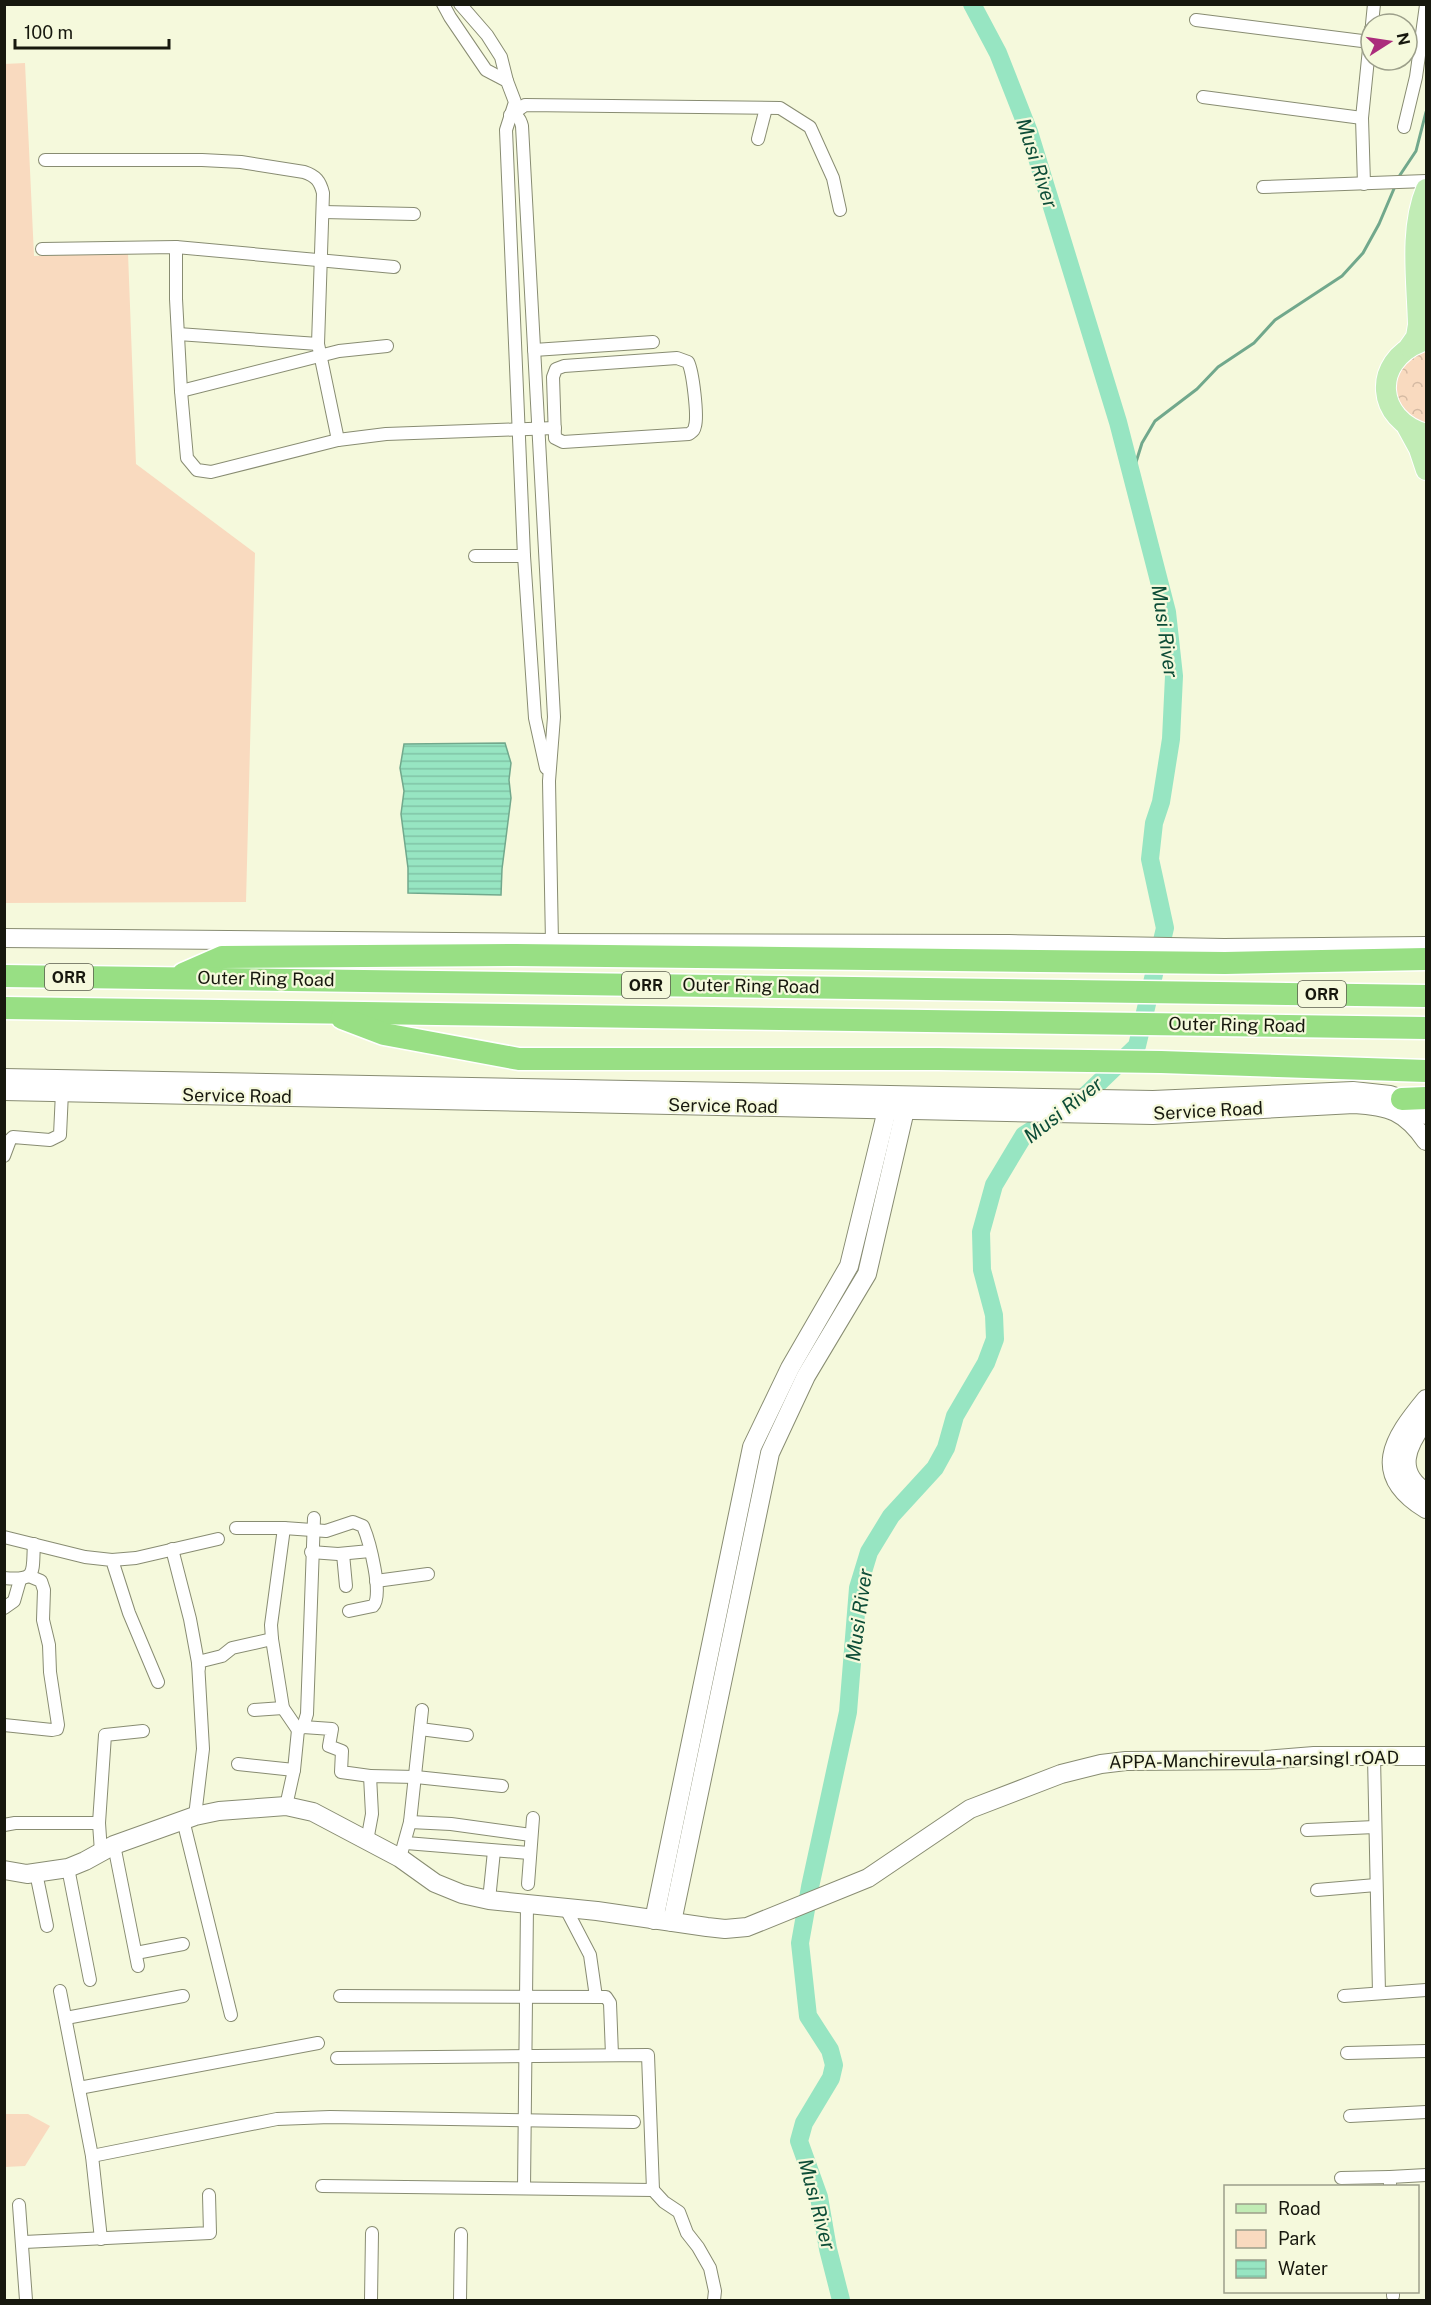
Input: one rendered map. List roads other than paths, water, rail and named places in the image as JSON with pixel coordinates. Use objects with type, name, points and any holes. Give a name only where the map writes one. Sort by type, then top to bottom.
[{"type":"highway","points":[[175,977],[222,957],[516,955],[1074,961],[1224,955],[1426,959]]},
{"type":"highway","name":"Outer Ring Road","points":[[4,976],[1426,996]]},
{"type":"highway","name":"Outer Ring Road","points":[[4,1008],[1426,1028]]},
{"type":"highway","points":[[328,1012],[384,1034],[519,1059],[938,1059],[1161,1062],[1426,1071]]},
{"type":"highway","points":[[1402,1099],[1426,1098]]},
{"type":"main road","points":[[1426,189],[1420,205],[1416,246],[1418,325],[1416,337],[1418,344],[1398,355],[1390,366],[1386,379],[1389,406],[1407,427],[1419,449],[1426,470]]},
{"type":"main road","points":[[1407,427],[1426,434]]},
{"type":"main road","points":[[4,938],[1008,944],[1224,955],[1426,946]]},
{"type":"main road","name":"Service Road","points":[[4,1078],[955,1104],[1153,1107],[1229,1112],[1310,1105],[1372,1105],[1394,1110],[1404,1116],[1426,1141]]},
{"type":"main road","name":"Service Road","points":[[4,1091],[896,1110],[955,1104]]},
{"type":"main road","name":"Service Road","points":[[1153,1107],[1228,1098],[1334,1091],[1374,1092],[1402,1099],[1415,1105],[1426,1115]]},
{"type":"main road","points":[[654,1920],[752,1447],[790,1368],[849,1266],[896,1110]]},
{"type":"main road","points":[[672,1922],[770,1453],[806,1376],[867,1274],[896,1110]]},
{"type":"main road","points":[[1426,1399],[1398,1435],[1392,1458],[1394,1470],[1403,1489],[1426,1509]]},
{"type":"main road","points":[[1426,1420],[1411,1442],[1407,1465],[1414,1482],[1426,1492]]},
{"type":"main road","name":"APPA-Manchirevula-narsingI rOAD","points":[[4,1870],[27,1874],[68,1868],[108,1848],[189,1818],[219,1811],[286,1806],[313,1812],[367,1841],[403,1851],[435,1883],[450,1890],[489,1900],[724,1929],[747,1927],[868,1878],[970,1809],[1061,1774],[1101,1764],[1126,1761],[1264,1760],[1314,1756],[1426,1756]]},
{"type":"street","points":[[443,4],[464,40],[486,70],[507,81]]},
{"type":"street","points":[[460,4],[481,28],[501,57],[515,102],[506,130],[524,556],[535,718],[549,781]]},
{"type":"street","points":[[1404,127],[1416,76],[1426,4]]},
{"type":"street","points":[[1196,20],[1359,34]]},
{"type":"street","points":[[464,40],[481,28]]},
{"type":"street","points":[[1364,184],[1362,118],[1366,72]]},
{"type":"street","points":[[1203,97],[1362,118]]},
{"type":"street","points":[[510,116],[525,105],[780,108],[810,128],[834,178],[840,210]]},
{"type":"street","points":[[758,139],[766,108]]},
{"type":"street","points":[[510,116],[516,116],[521,120],[522,126],[554,717],[549,781],[552,943]]},
{"type":"street","points":[[45,160],[221,161],[313,175],[320,183],[323,193],[318,350],[338,440]]},
{"type":"street","points":[[1263,188],[1426,181]]},
{"type":"street","points":[[323,212],[414,214]]},
{"type":"street","points":[[509,215],[527,214]]},
{"type":"street","points":[[176,247],[178,334],[187,458],[197,470],[211,472],[338,440],[386,434],[555,428]]},
{"type":"street","points":[[42,249],[176,247],[394,267]]},
{"type":"street","points":[[514,322],[532,321]]},
{"type":"street","points":[[178,334],[318,350],[387,346]]},
{"type":"street","points":[[534,350],[653,342]]},
{"type":"street","points":[[181,391],[318,350]]},
{"type":"street","points":[[677,358],[688,362],[691,368],[695,423],[689,434],[557,441],[554,410],[553,377],[554,371],[559,367],[677,358]]},
{"type":"street","points":[[537,410],[554,410]]},
{"type":"street","points":[[521,471],[540,470]]},
{"type":"street","points":[[475,556],[524,556]]},
{"type":"street","points":[[528,613],[548,612]]},
{"type":"street","points":[[4,1156],[13,1137],[50,1140],[60,1135],[63,1092]]},
{"type":"street","points":[[236,1528],[284,1528],[314,1524],[326,1531],[359,1522],[365,1529],[378,1598],[376,1604],[349,1611]]},
{"type":"street","points":[[286,1806],[301,1729],[307,1714],[311,1552],[314,1524]]},
{"type":"street","points":[[284,1528],[272,1625],[272,1639],[283,1708],[301,1729],[332,1729],[329,1746],[342,1751],[341,1772],[502,1786]]},
{"type":"street","points":[[4,1537],[85,1557],[112,1560],[136,1558],[218,1539]]},
{"type":"street","points":[[4,1608],[14,1601],[25,1578],[33,1572],[34,1544]]},
{"type":"street","points":[[172,1549],[190,1619],[204,1690]]},
{"type":"street","points":[[311,1552],[343,1554],[370,1551]]},
{"type":"street","points":[[343,1554],[346,1586]]},
{"type":"street","points":[[112,1560],[129,1613],[158,1682]]},
{"type":"street","points":[[376,1581],[428,1574]]},
{"type":"street","points":[[4,1578],[41,1581],[44,1590],[43,1620],[49,1645],[50,1672],[58,1725],[52,1730],[4,1725]]},
{"type":"street","points":[[198,1662],[222,1656],[232,1648],[272,1639]]},
{"type":"street","points":[[198,1662],[203,1749],[189,1818],[231,2015]]},
{"type":"street","points":[[254,1710],[283,1708]]},
{"type":"street","points":[[422,1710],[410,1822],[403,1851],[529,1852]]},
{"type":"street","points":[[420,1729],[467,1735]]},
{"type":"street","points":[[138,1966],[108,1848],[99,1822],[105,1735],[143,1731]]},
{"type":"street","points":[[1374,1757],[1379,1993]]},
{"type":"street","points":[[237,1764],[294,1770]]},
{"type":"street","points":[[367,1841],[372,1814],[370,1776]]},
{"type":"street","points":[[528,1884],[533,1818]]},
{"type":"street","points":[[4,1825],[15,1822],[99,1822]]},
{"type":"street","points":[[410,1822],[451,1824],[531,1835]]},
{"type":"street","points":[[1307,1830],[1375,1827]]},
{"type":"street","points":[[489,1900],[494,1851]]},
{"type":"street","points":[[68,1868],[90,1980]]},
{"type":"street","points":[[36,1873],[47,1926]]},
{"type":"street","points":[[1317,1890],[1376,1885]]},
{"type":"street","points":[[524,2188],[528,1996],[527,1905]]},
{"type":"street","points":[[566,1909],[590,1955],[596,1997]]},
{"type":"street","points":[[136,1953],[183,1944]]},
{"type":"street","points":[[1344,1996],[1426,1990]]},
{"type":"street","points":[[60,1991],[92,2157],[101,2239]]},
{"type":"street","points":[[66,2018],[183,1996]]},
{"type":"street","points":[[340,1996],[606,1997],[610,2003],[612,2055]]},
{"type":"street","points":[[79,2088],[318,2043]]},
{"type":"street","points":[[1347,2054],[1426,2051]]},
{"type":"street","points":[[337,2058],[648,2055],[653,2190],[664,2202],[679,2212],[687,2233],[710,2268],[715,2291],[714,2301]]},
{"type":"street","points":[[1350,2116],[1426,2112]]},
{"type":"street","points":[[92,2157],[277,2119],[526,2118],[634,2121]]},
{"type":"street","points":[[1341,2178],[1390,2182],[1426,2175]]},
{"type":"street","points":[[322,2186],[653,2190]]},
{"type":"street","points":[[24,2242],[210,2233],[209,2196]]},
{"type":"street","points":[[19,2205],[24,2242],[26,2301]]},
{"type":"street","points":[[371,2301],[372,2233]]},
{"type":"street","points":[[459,2301],[461,2234]]},
{"type":"water","points":[[505,743],[511,763],[509,780],[511,798],[501,895],[408,893],[408,868],[401,814],[404,791],[400,768],[404,744]]},
{"type":"waterway","name":"Musi River","points":[[841,2300],[828,2249],[819,2197],[799,2141],[804,2123],[831,2078],[834,2065],[830,2050],[808,2016],[800,1943],[848,1712],[858,1588],[869,1552],[891,1516],[935,1468],[946,1448],[955,1416],[986,1363],[995,1339],[994,1315],[982,1270],[981,1232],[994,1185],[1024,1135],[1085,1096],[1137,1046],[1165,928],[1150,859],[1154,823],[1161,802],[1171,739],[1174,676],[1167,612],[1118,422],[1029,132],[998,53],[972,4]]},
{"type":"waterway","points":[[1398,178],[1416,151],[1426,112]]},
{"type":"waterway","points":[[1132,475],[1142,443],[1155,421],[1197,389],[1218,367],[1254,343],[1275,320],[1342,276],[1363,253],[1379,224],[1396,184]]}]
